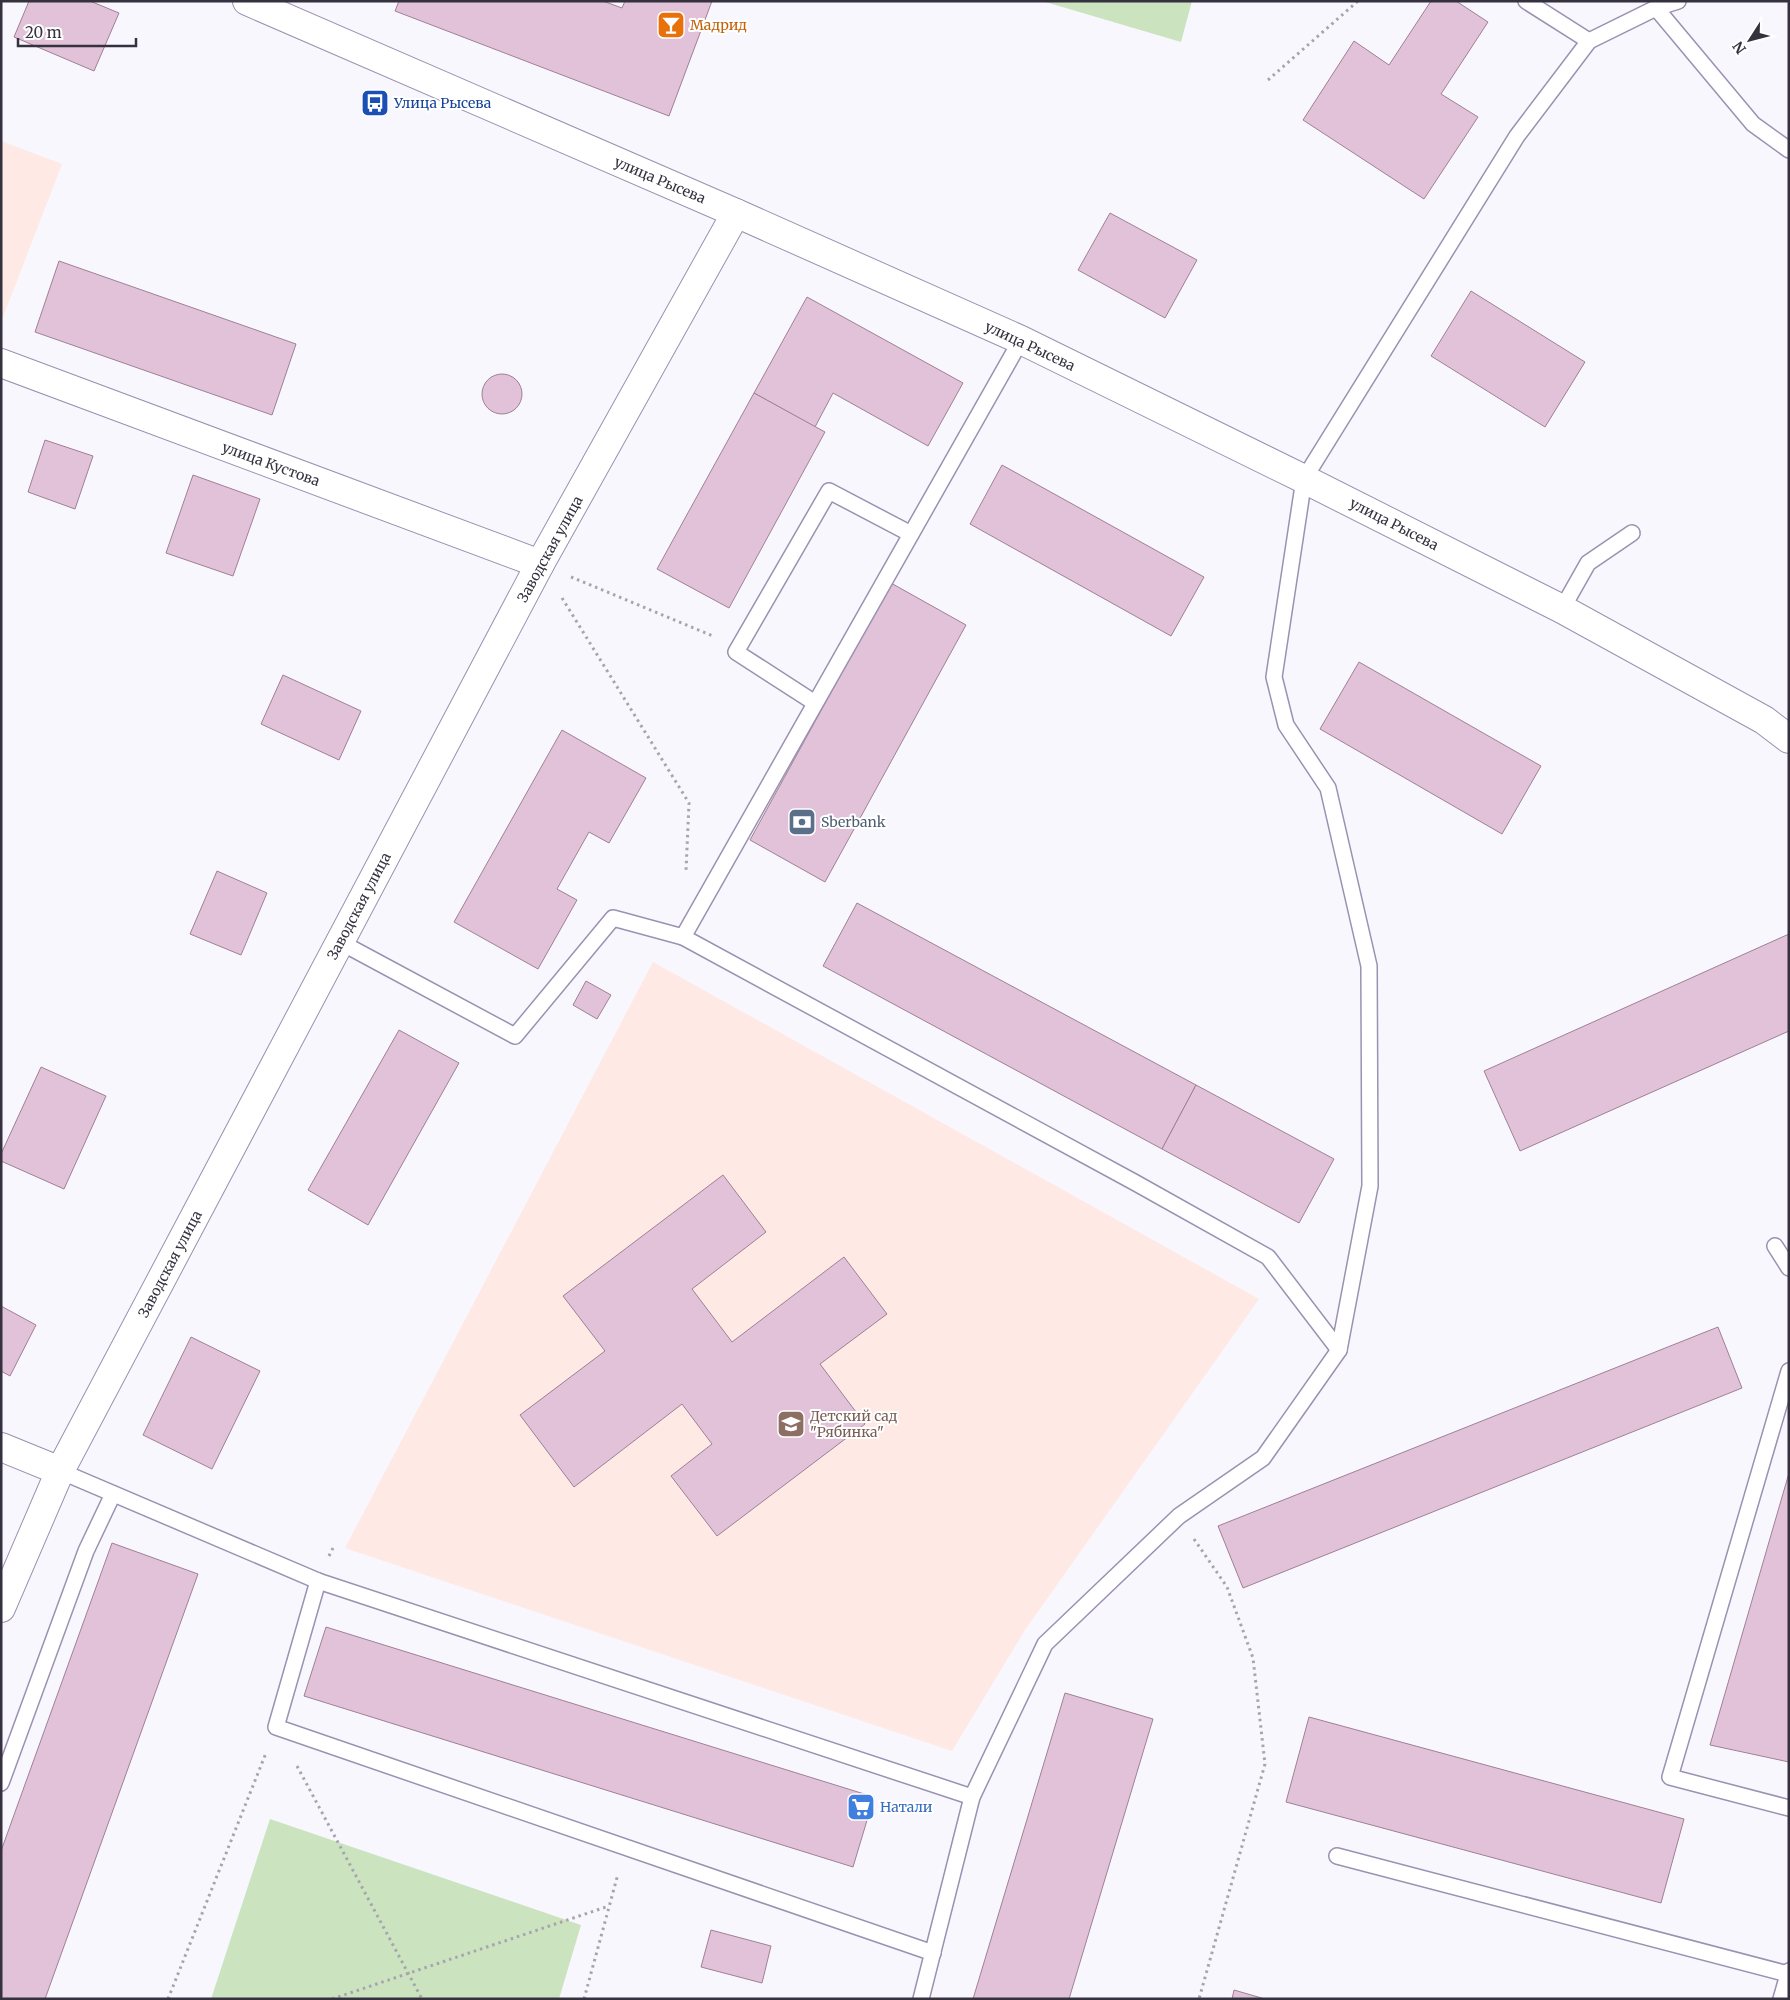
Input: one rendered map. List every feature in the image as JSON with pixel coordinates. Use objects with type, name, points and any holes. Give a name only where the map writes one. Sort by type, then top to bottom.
[{"type":"street","name":"улица Рысева","points":[[247,1],[736,213],[1021,340],[1304,479],[1562,609],[1764,720],[1789,740]]},
{"type":"street","name":"Заводская улица","points":[[1,1608],[60,1471],[540,564],[736,213]]},
{"type":"street","name":"улица Кустова","points":[[1,363],[540,564]]},
{"type":"street","points":[[1,1447],[60,1471]]},
{"type":"lane","points":[[1526,1],[1589,41]]},
{"type":"lane","points":[[921,1999],[972,1797],[1045,1644],[1178,1516],[1263,1458],[1339,1350],[1370,1186],[1369,966],[1328,788],[1286,725],[1274,676],[1304,479],[1517,136],[1589,41],[1656,8],[1678,1]]},
{"type":"lane","points":[[1656,8],[1754,124],[1789,150]]},
{"type":"lane","points":[[683,936],[1021,340]]},
{"type":"lane","points":[[815,703],[736,652],[829,490],[911,534]]},
{"type":"lane","points":[[1562,609],[1588,563],[1632,533]]},
{"type":"lane","points":[[340,942],[515,1036],[612,918],[683,936],[1268,1257],[1339,1350]]},
{"type":"lane","points":[[1775,1246],[1789,1268]]},
{"type":"lane","points":[[1789,1371],[1670,1777],[1789,1808]]},
{"type":"lane","points":[[60,1471],[318,1581],[972,1797]]},
{"type":"lane","points":[[1,1783],[86,1551],[113,1494]]},
{"type":"lane","points":[[318,1581],[276,1727],[933,1952]]},
{"type":"lane","points":[[1337,1856],[1788,1973],[1781,1999]]},
{"type":"path","points":[[1268,80],[1358,1]]},
{"type":"path","points":[[540,564],[740,647]]},
{"type":"path","points":[[540,564],[688,803],[685,880]]},
{"type":"path","points":[[1178,1516],[1227,1587],[1253,1658],[1265,1764],[1199,1999]]},
{"type":"path","points":[[276,1727],[422,1999]]},
{"type":"path","points":[[168,1999],[276,1727]]},
{"type":"path","points":[[584,1999],[625,1847]]},
{"type":"path","points":[[332,1999],[609,1906]]},
{"type":"shaded area","points":[[1,141],[62,164],[1,322]]},
{"type":"shaded area","name":"Детский сад \"Рябинка\"","points":[[653,962],[1259,1299],[1025,1630],[952,1751],[345,1548]]},
{"type":"green space","points":[[1042,1],[1192,1],[1181,42]]},
{"type":"green space","points":[[270,1819],[581,1925],[559,1999],[211,1999]]},
{"type":"building","points":[[29,1],[90,1],[119,13],[94,71],[14,37]]},
{"type":"building","points":[[399,1],[603,1],[622,8],[625,1],[712,1],[669,116],[395,11]]},
{"type":"building","points":[[1431,1],[1456,1],[1488,22],[1441,94],[1478,117],[1424,199],[1303,120],[1354,41],[1389,65]]},
{"type":"building","points":[[1110,213],[1197,260],[1165,318],[1078,270]]},
{"type":"building","points":[[59,261],[296,344],[272,415],[35,332]]},
{"type":"building","points":[[1471,291],[1585,362],[1545,427],[1431,356]]},
{"type":"building","points":[[807,297],[963,383],[928,446],[833,393],[815,427],[754,393]]},
{"type":"building","points":[[506,374],[513,377],[519,383],[522,394],[521,402],[513,411],[506,414],[498,414],[491,411],[483,402],[482,390],[485,383],[494,375]]},
{"type":"building","points":[[754,393],[825,432],[729,608],[657,569]]},
{"type":"building","points":[[45,440],[93,456],[75,509],[28,492]]},
{"type":"building","points":[[1002,465],[1204,577],[1171,636],[970,524]]},
{"type":"building","points":[[193,475],[260,499],[233,576],[166,553]]},
{"type":"building","points":[[891,583],[966,625],[825,882],[750,840]]},
{"type":"building","points":[[1359,662],[1541,766],[1502,834],[1320,729]]},
{"type":"building","points":[[283,675],[361,711],[339,760],[261,724]]},
{"type":"building","points":[[562,730],[646,778],[609,843],[589,832],[557,889],[577,900],[538,969],[454,922]]},
{"type":"building","points":[[217,871],[267,893],[241,955],[190,934]]},
{"type":"building","points":[[857,903],[1196,1085],[1162,1149],[823,966]]},
{"type":"building","points":[[1789,934],[1789,1031],[1520,1151],[1484,1071]]},
{"type":"building","points":[[586,981],[611,995],[597,1019],[573,1005]]},
{"type":"building","points":[[399,1030],[459,1063],[368,1225],[308,1190]]},
{"type":"building","points":[[41,1067],[106,1096],[64,1189],[1,1161],[1,1154]]},
{"type":"building","points":[[1196,1085],[1334,1159],[1299,1223],[1162,1149]]},
{"type":"building","points":[[723,1175],[766,1232],[692,1289],[732,1342],[844,1257],[887,1314],[820,1364],[865,1424],[717,1536],[671,1476],[712,1444],[682,1404],[574,1487],[520,1415],[605,1351],[563,1296]]},
{"type":"building","points":[[1,1306],[36,1325],[10,1376],[1,1371]]},
{"type":"building","points":[[1718,1327],[1742,1388],[1243,1588],[1218,1526]]},
{"type":"building","points":[[191,1337],[260,1371],[212,1469],[143,1435]]},
{"type":"building","points":[[1789,1473],[1789,1762],[1710,1745]]},
{"type":"building","points":[[112,1543],[198,1574],[45,1999],[1,1999],[1,1851]]},
{"type":"building","points":[[326,1627],[874,1797],[853,1867],[304,1696]]},
{"type":"building","points":[[1065,1693],[1153,1719],[1069,1999],[973,1999]]},
{"type":"building","points":[[1309,1717],[1684,1819],[1661,1903],[1286,1802]]},
{"type":"building","points":[[711,1930],[771,1946],[762,1983],[701,1967]]},
{"type":"building","points":[[1234,1990],[1265,1999],[1232,1999]]},
{"type":"place","name":"Мадрид","points":[[671,25]]},
{"type":"place","name":"Улица Рысева","points":[[375,103]]},
{"type":"place","name":"Sberbank","points":[[802,822]]},
{"type":"place","name":"Детский сад \"Рябинка\"","points":[[791,1424]]},
{"type":"place","name":"Натали","points":[[861,1807]]}]
